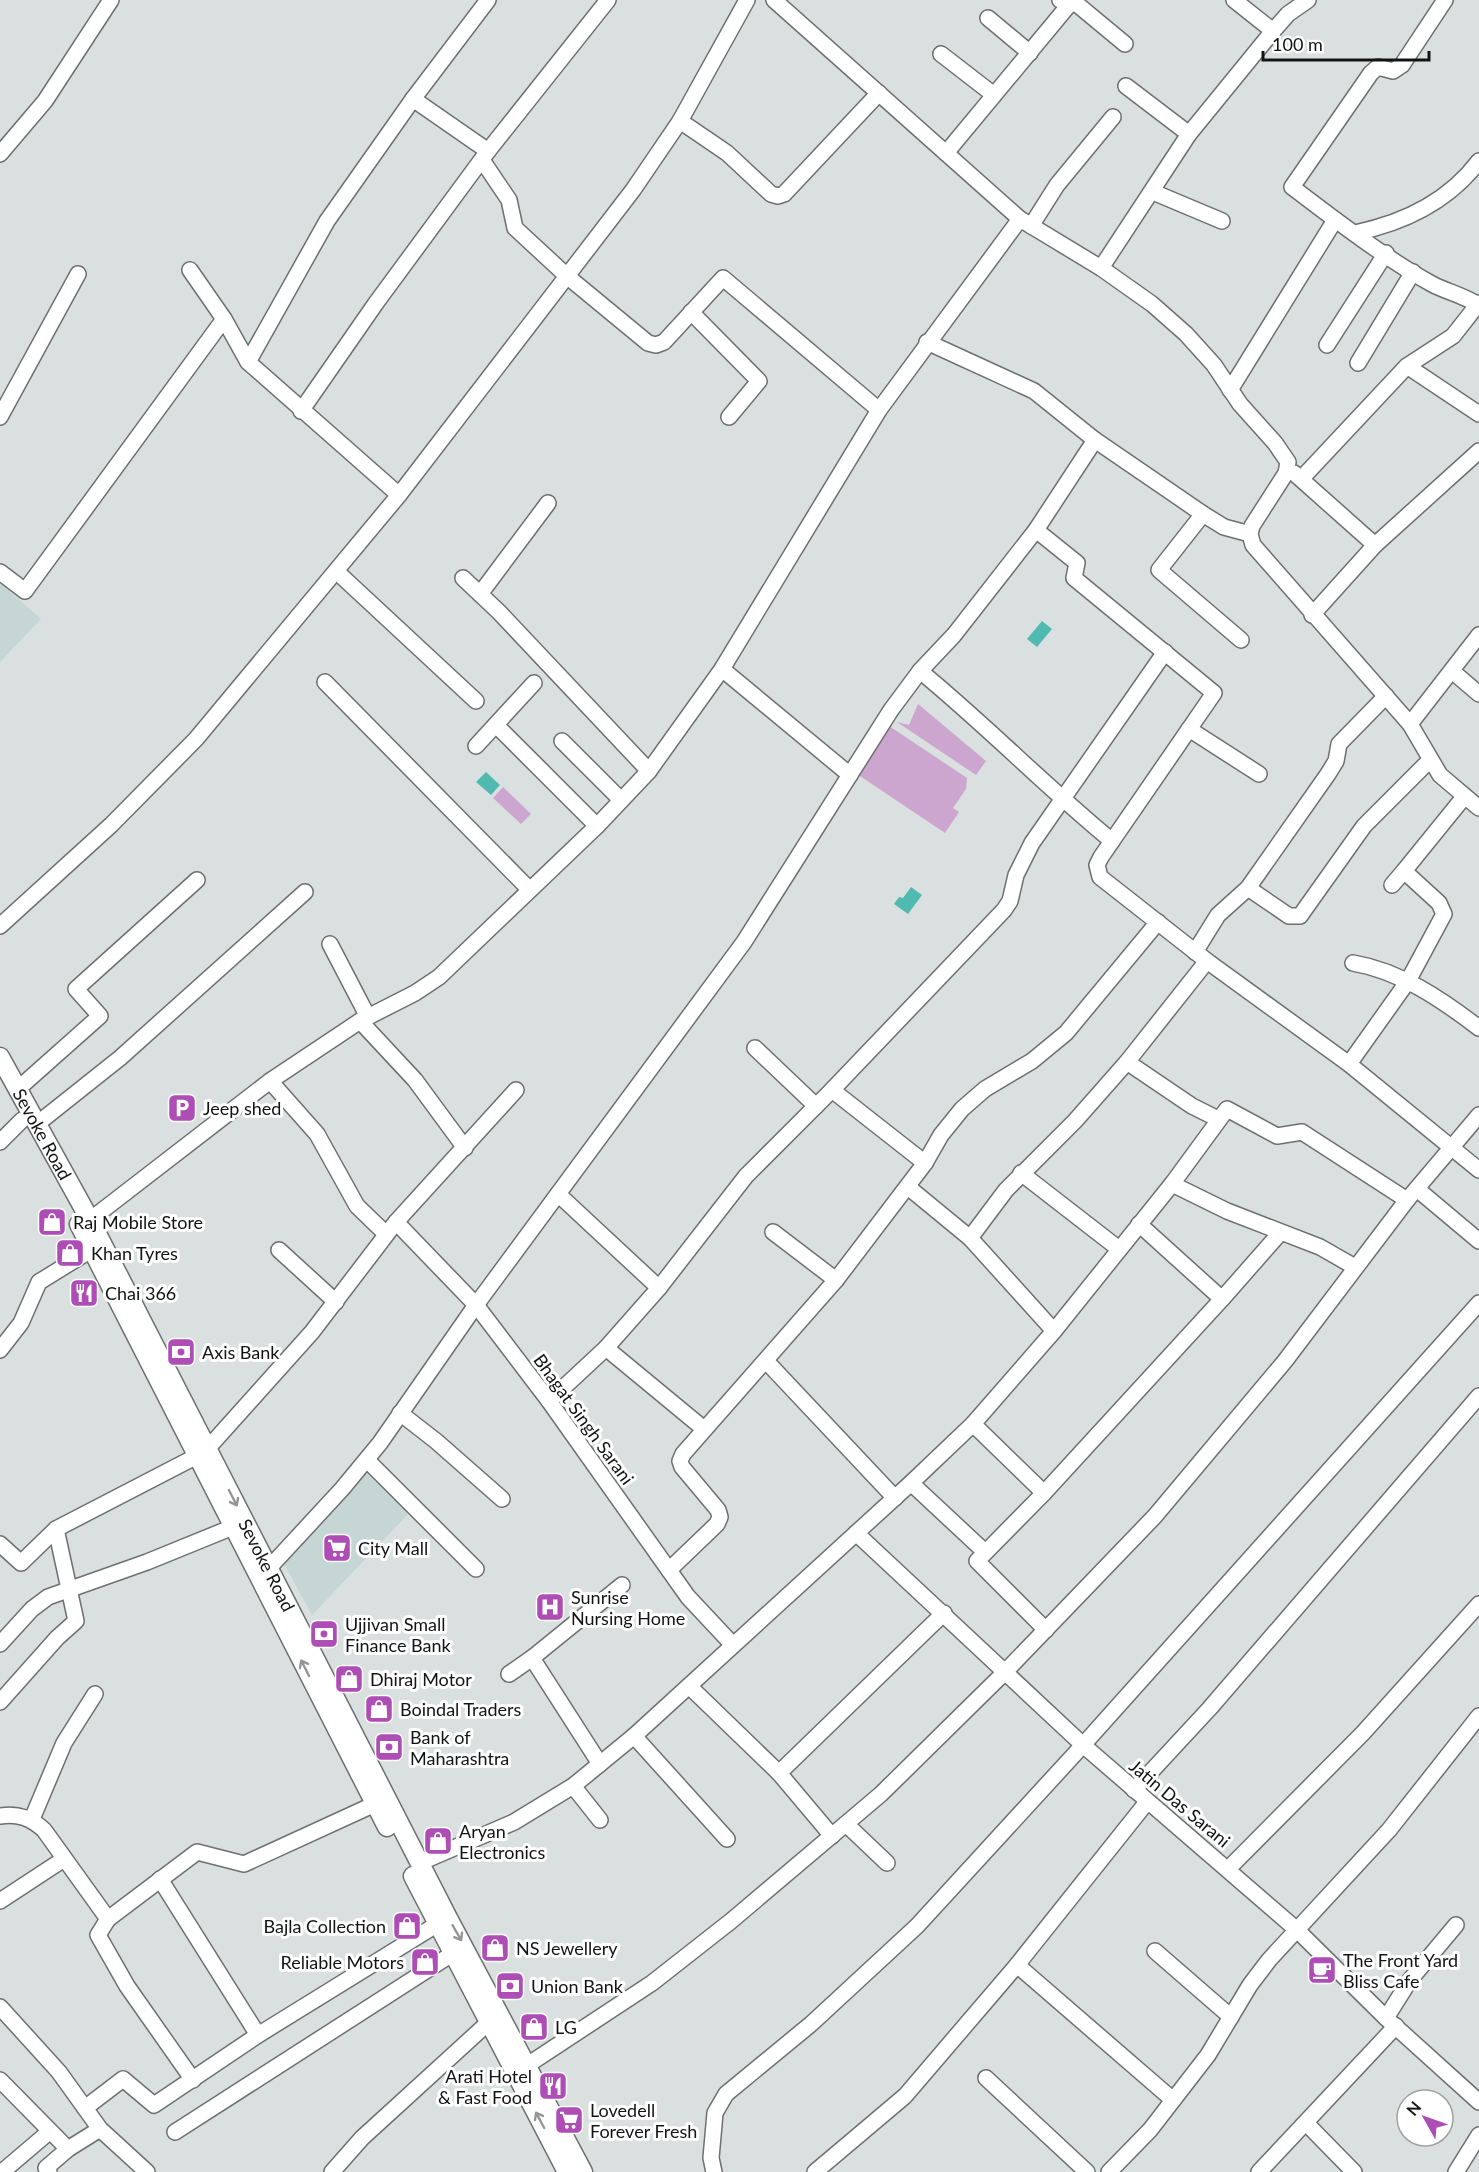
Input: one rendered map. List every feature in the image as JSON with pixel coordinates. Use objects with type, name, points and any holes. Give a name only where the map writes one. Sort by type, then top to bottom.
[{"type":"main road","name":"Sevoke Road","points":[[0,1057],[19,1088],[29,1122]]},
{"type":"main road","name":"Sevoke Road","points":[[0,1079],[29,1122],[85,1223],[521,2070],[567,2172]]},
{"type":"main road","name":"Sevoke Road","points":[[85,1223],[92,1250],[202,1452],[233,1527],[263,1572],[375,1804],[414,1865],[436,1926],[488,2023],[521,2070],[583,2172]]},
{"type":"street","points":[[0,154],[45,102],[111,0]]},
{"type":"street","points":[[248,362],[327,221],[413,99],[488,0]]},
{"type":"street","points":[[301,411],[376,303],[485,156],[608,0]]},
{"type":"street","points":[[0,926],[155,783],[196,739],[399,495],[568,277],[680,121],[747,0]]},
{"type":"street","points":[[774,0],[1026,222],[1101,268],[1152,304],[1186,334],[1214,365],[1230,390],[1284,454],[1287,470],[1250,534],[1253,545],[1312,615],[1410,724],[1430,760],[1445,780],[1479,808]]},
{"type":"street","points":[[1234,0],[1273,31]]},
{"type":"street","points":[[1101,268],[1154,192],[1189,134],[1288,14],[1308,0]]},
{"type":"street","points":[[1302,478],[1407,366],[1453,336],[1478,304],[1462,295],[1432,284],[1335,220],[1292,187],[1371,73],[1378,67],[1394,71],[1402,65],[1445,0]]},
{"type":"street","points":[[946,153],[1030,52],[1068,1],[1078,5],[1125,44]]},
{"type":"street","points":[[988,18],[1030,52]]},
{"type":"street","points":[[940,54],[994,95]]},
{"type":"street","points":[[1126,86],[1189,134]]},
{"type":"street","points":[[680,121],[727,153],[771,194],[781,196],[879,93]]},
{"type":"street","points":[[413,99],[485,156],[509,200],[514,226],[568,277],[652,344],[664,342],[723,278],[879,410]]},
{"type":"street","points":[[85,1223],[270,1081],[364,1019],[415,993],[439,977],[597,826],[649,771],[722,669],[879,410],[927,342],[1113,117]]},
{"type":"street","points":[[1355,233],[1384,227],[1432,204],[1454,189],[1479,160]]},
{"type":"street","points":[[1154,192],[1222,221]]},
{"type":"street","points":[[1230,390],[1335,220]]},
{"type":"street","points":[[1327,345],[1386,253]]},
{"type":"street","points":[[190,270],[224,319],[248,362],[399,495]]},
{"type":"street","points":[[1358,363],[1413,272]]},
{"type":"street","points":[[0,417],[78,274]]},
{"type":"street","points":[[691,312],[759,381],[729,417]]},
{"type":"street","points":[[0,572],[25,591],[224,319]]},
{"type":"street","points":[[927,342],[1034,391],[1095,440],[1203,514],[1224,527],[1250,534]]},
{"type":"street","points":[[1407,366],[1479,414]]},
{"type":"street","points":[[263,1572],[367,1460],[476,1305],[744,942],[891,710],[920,671],[954,635],[1036,530],[1095,440]]},
{"type":"street","points":[[1312,615],[1375,545],[1479,451]]},
{"type":"street","points":[[1287,470],[1302,478],[1375,545]]},
{"type":"street","points":[[480,594],[548,502]]},
{"type":"street","points":[[1203,514],[1159,570],[1241,640]]},
{"type":"street","points":[[1036,530],[1077,563],[1074,578],[1214,693],[1098,861],[1098,873],[1195,952],[1349,1064],[1479,1170]]},
{"type":"street","points":[[336,571],[476,701]]},
{"type":"street","points":[[463,578],[649,771]]},
{"type":"street","points":[[1410,724],[1479,635]]},
{"type":"street","points":[[549,1401],[606,1348],[659,1288],[736,1187],[1004,910],[1010,902],[1022,862],[1061,799],[1165,652]]},
{"type":"street","points":[[722,669],[850,775]]},
{"type":"street","points":[[920,671],[1015,752],[1061,799],[1112,841]]},
{"type":"street","points":[[1452,671],[1479,694]]},
{"type":"street","points":[[325,682],[529,889]]},
{"type":"street","points":[[476,746],[534,683]]},
{"type":"street","points":[[1195,952],[1218,915],[1248,888],[1336,761],[1339,744],[1386,696]]},
{"type":"street","points":[[496,725],[597,826]]},
{"type":"street","points":[[1189,729],[1259,774]]},
{"type":"street","points":[[562,741],[621,800]]},
{"type":"street","points":[[1248,888],[1289,916],[1300,916],[1364,826],[1430,760]]},
{"type":"street","points":[[1392,885],[1464,797]]},
{"type":"street","points":[[1349,1064],[1408,981],[1444,914],[1439,903],[1404,871]]},
{"type":"street","points":[[19,1088],[100,1016],[76,989],[197,880]]},
{"type":"street","points":[[0,1142],[138,1043],[304,892]]},
{"type":"street","points":[[669,1570],[719,1521],[718,1510],[680,1464],[683,1454],[767,1362],[836,1280],[908,1187],[942,1135],[974,1098],[995,1081],[1044,1053],[1066,1033],[1158,922]]},
{"type":"street","points":[[330,944],[364,1019],[415,1080],[465,1148]]},
{"type":"street","points":[[970,1238],[1021,1173],[1075,1121],[1127,1062],[1208,961]]},
{"type":"street","points":[[1353,963],[1380,969],[1408,981],[1479,1028]]},
{"type":"street","points":[[755,1048],[816,1106]]},
{"type":"street","points":[[1127,1062],[1192,1106],[1218,1119]]},
{"type":"street","points":[[270,1081],[317,1134],[357,1206],[386,1234]]},
{"type":"street","points":[[0,1544],[21,1563],[56,1529],[202,1452],[256,1397],[336,1302],[396,1222],[516,1090]]},
{"type":"street","points":[[832,1090],[925,1163]]},
{"type":"street","points":[[414,1865],[514,1822],[573,1786],[634,1736],[895,1498],[973,1424],[1054,1331],[1172,1184],[1227,1109],[1277,1136],[1302,1132],[1412,1195],[1479,1241]]},
{"type":"street","points":[[521,2070],[652,1983],[832,1836],[881,1794],[1004,1673],[1155,1516],[1285,1361],[1355,1267],[1479,1115]]},
{"type":"street","points":[[1021,1173],[1119,1249]]},
{"type":"street","points":[[1172,1184],[1227,1211],[1320,1247],[1355,1267]]},
{"type":"street","points":[[908,1187],[970,1238],[1054,1331]]},
{"type":"street","points":[[558,1194],[659,1288]]},
{"type":"street","name":"Bhagat Singh Sarani","points":[[396,1222],[476,1305],[549,1401],[688,1597],[733,1645]]},
{"type":"street","points":[[1139,1224],[1222,1299]]},
{"type":"street","points":[[772,1232],[836,1280]]},
{"type":"street","points":[[1046,1630],[977,1561],[1044,1493],[1280,1233]]},
{"type":"street","points":[[0,1350],[21,1323],[39,1282],[92,1250]]},
{"type":"street","points":[[279,1250],[336,1302]]},
{"type":"street","points":[[714,2172],[711,2158],[715,2113],[726,2094],[811,2024],[917,1926],[1083,1745],[1479,1303]]},
{"type":"street","points":[[606,1348],[704,1429]]},
{"type":"street","points":[[767,1362],[895,1498]]},
{"type":"street","points":[[1134,1790],[1210,1708],[1479,1396]]},
{"type":"street","points":[[400,1413],[502,1499]]},
{"type":"street","points":[[973,1424],[1044,1493]]},
{"type":"street","points":[[367,1460],[476,1569]]},
{"type":"street","points":[[911,1483],[985,1552]]},
{"type":"street","points":[[0,1644],[39,1602],[69,1588],[147,1562],[233,1527]]},
{"type":"street","points":[[0,1702],[57,1638],[76,1621],[56,1529]]},
{"type":"street","name":"Jatin Das Sarani","points":[[856,1533],[1083,1745],[1296,1930],[1391,2022],[1479,2102]]},
{"type":"street","points":[[509,1674],[622,1585]]},
{"type":"street","points":[[1228,1869],[1363,1733],[1479,1604]]},
{"type":"street","points":[[779,1773],[944,1613]]},
{"type":"street","points":[[532,1658],[600,1764]]},
{"type":"street","points":[[689,1686],[779,1773],[832,1836]]},
{"type":"street","points":[[32,1820],[64,1743],[95,1694]]},
{"type":"street","points":[[1108,2172],[1150,2130],[1208,2055],[1250,1985],[1296,1930],[1335,1891],[1473,1736],[1479,1716]]},
{"type":"street","points":[[634,1736],[727,1839]]},
{"type":"street","points":[[573,1786],[600,1820]]},
{"type":"street","points":[[814,2172],[905,2096],[1017,1965],[1148,1802]]},
{"type":"street","points":[[193,2080],[127,1986],[98,1935],[108,1919],[196,1852],[244,1863],[375,1804]]},
{"type":"street","points":[[0,1816],[19,1816],[32,1820],[44,1830],[108,1919]]},
{"type":"street","points":[[846,1824],[887,1863]]},
{"type":"street","points":[[0,1901],[64,1859]]},
{"type":"street","points":[[160,1879],[258,2035]]},
{"type":"street","points":[[1259,2172],[1306,2123],[1391,2022],[1410,1980],[1456,1925]]},
{"type":"street","points":[[85,2108],[120,2080],[129,2082],[154,2105],[258,2035],[436,1926]]},
{"type":"street","points":[[1155,1951],[1231,2017]]},
{"type":"street","points":[[175,2132],[452,1953]]},
{"type":"street","points":[[1017,1965],[1173,2100]]},
{"type":"street","points":[[0,2007],[40,2050],[100,2129],[147,2172]]},
{"type":"street","points":[[332,2172],[362,2138],[488,2023]]},
{"type":"street","points":[[986,2078],[1087,2172]]},
{"type":"street","points":[[0,2080],[68,2149]]},
{"type":"street","points":[[1306,2123],[1354,2172]]},
{"type":"street","points":[[49,2172],[46,2168],[68,2149],[100,2129]]},
{"type":"street","points":[[4,2162],[50,2132]]},
{"type":"street","points":[[1456,2172],[1479,2135]]},
{"type":"shaded area","points":[[0,583],[41,619],[0,662]]},
{"type":"shaded area","points":[[918,704],[986,761],[976,775],[897,722],[909,725]]},
{"type":"shaded area","points":[[889,726],[967,778],[966,789],[953,808],[959,812],[945,833],[857,774]]},
{"type":"shaded area","points":[[503,787],[531,814],[521,824],[493,798]]},
{"type":"shaded area","points":[[369,1469],[411,1511],[312,1615],[283,1562]]},
{"type":"water","points":[[1042,621],[1052,629],[1037,647],[1027,639]]},
{"type":"water","points":[[486,772],[500,785],[491,795],[476,782]]},
{"type":"water","points":[[911,887],[922,895],[908,914],[894,904],[899,897],[903,898]]},
{"type":"place","name":"Jeep shed","points":[[182,1108]]},
{"type":"place","name":"Raj Mobile Store","points":[[52,1222]]},
{"type":"place","name":"Khan Tyres","points":[[70,1253]]},
{"type":"place","name":"Chai 366","points":[[84,1293]]},
{"type":"place","name":"Axis Bank","points":[[181,1352]]},
{"type":"place","name":"City Mall","points":[[337,1548]]},
{"type":"place","name":"Sunrise Nursing Home","points":[[550,1607]]},
{"type":"place","name":"Ujjivan Small Finance Bank","points":[[324,1634]]},
{"type":"place","name":"Dhiraj Motor","points":[[349,1679]]},
{"type":"place","name":"Boindal Traders","points":[[379,1709]]},
{"type":"place","name":"Bank of Maharashtra","points":[[389,1747]]},
{"type":"place","name":"Aryan Electronics","points":[[438,1841]]},
{"type":"place","name":"Bajla Collection","points":[[407,1926]]},
{"type":"place","name":"NS Jewellery","points":[[495,1948]]},
{"type":"place","name":"Reliable Motors","points":[[425,1962]]},
{"type":"place","name":"The Front Yard Bliss Cafe","points":[[1322,1970]]},
{"type":"place","name":"Union Bank","points":[[510,1986]]},
{"type":"place","name":"LG","points":[[534,2027]]},
{"type":"place","name":"Arati Hotel & Fast Food","points":[[553,2086]]},
{"type":"place","name":"Lovedell Forever Fresh","points":[[569,2120]]}]
